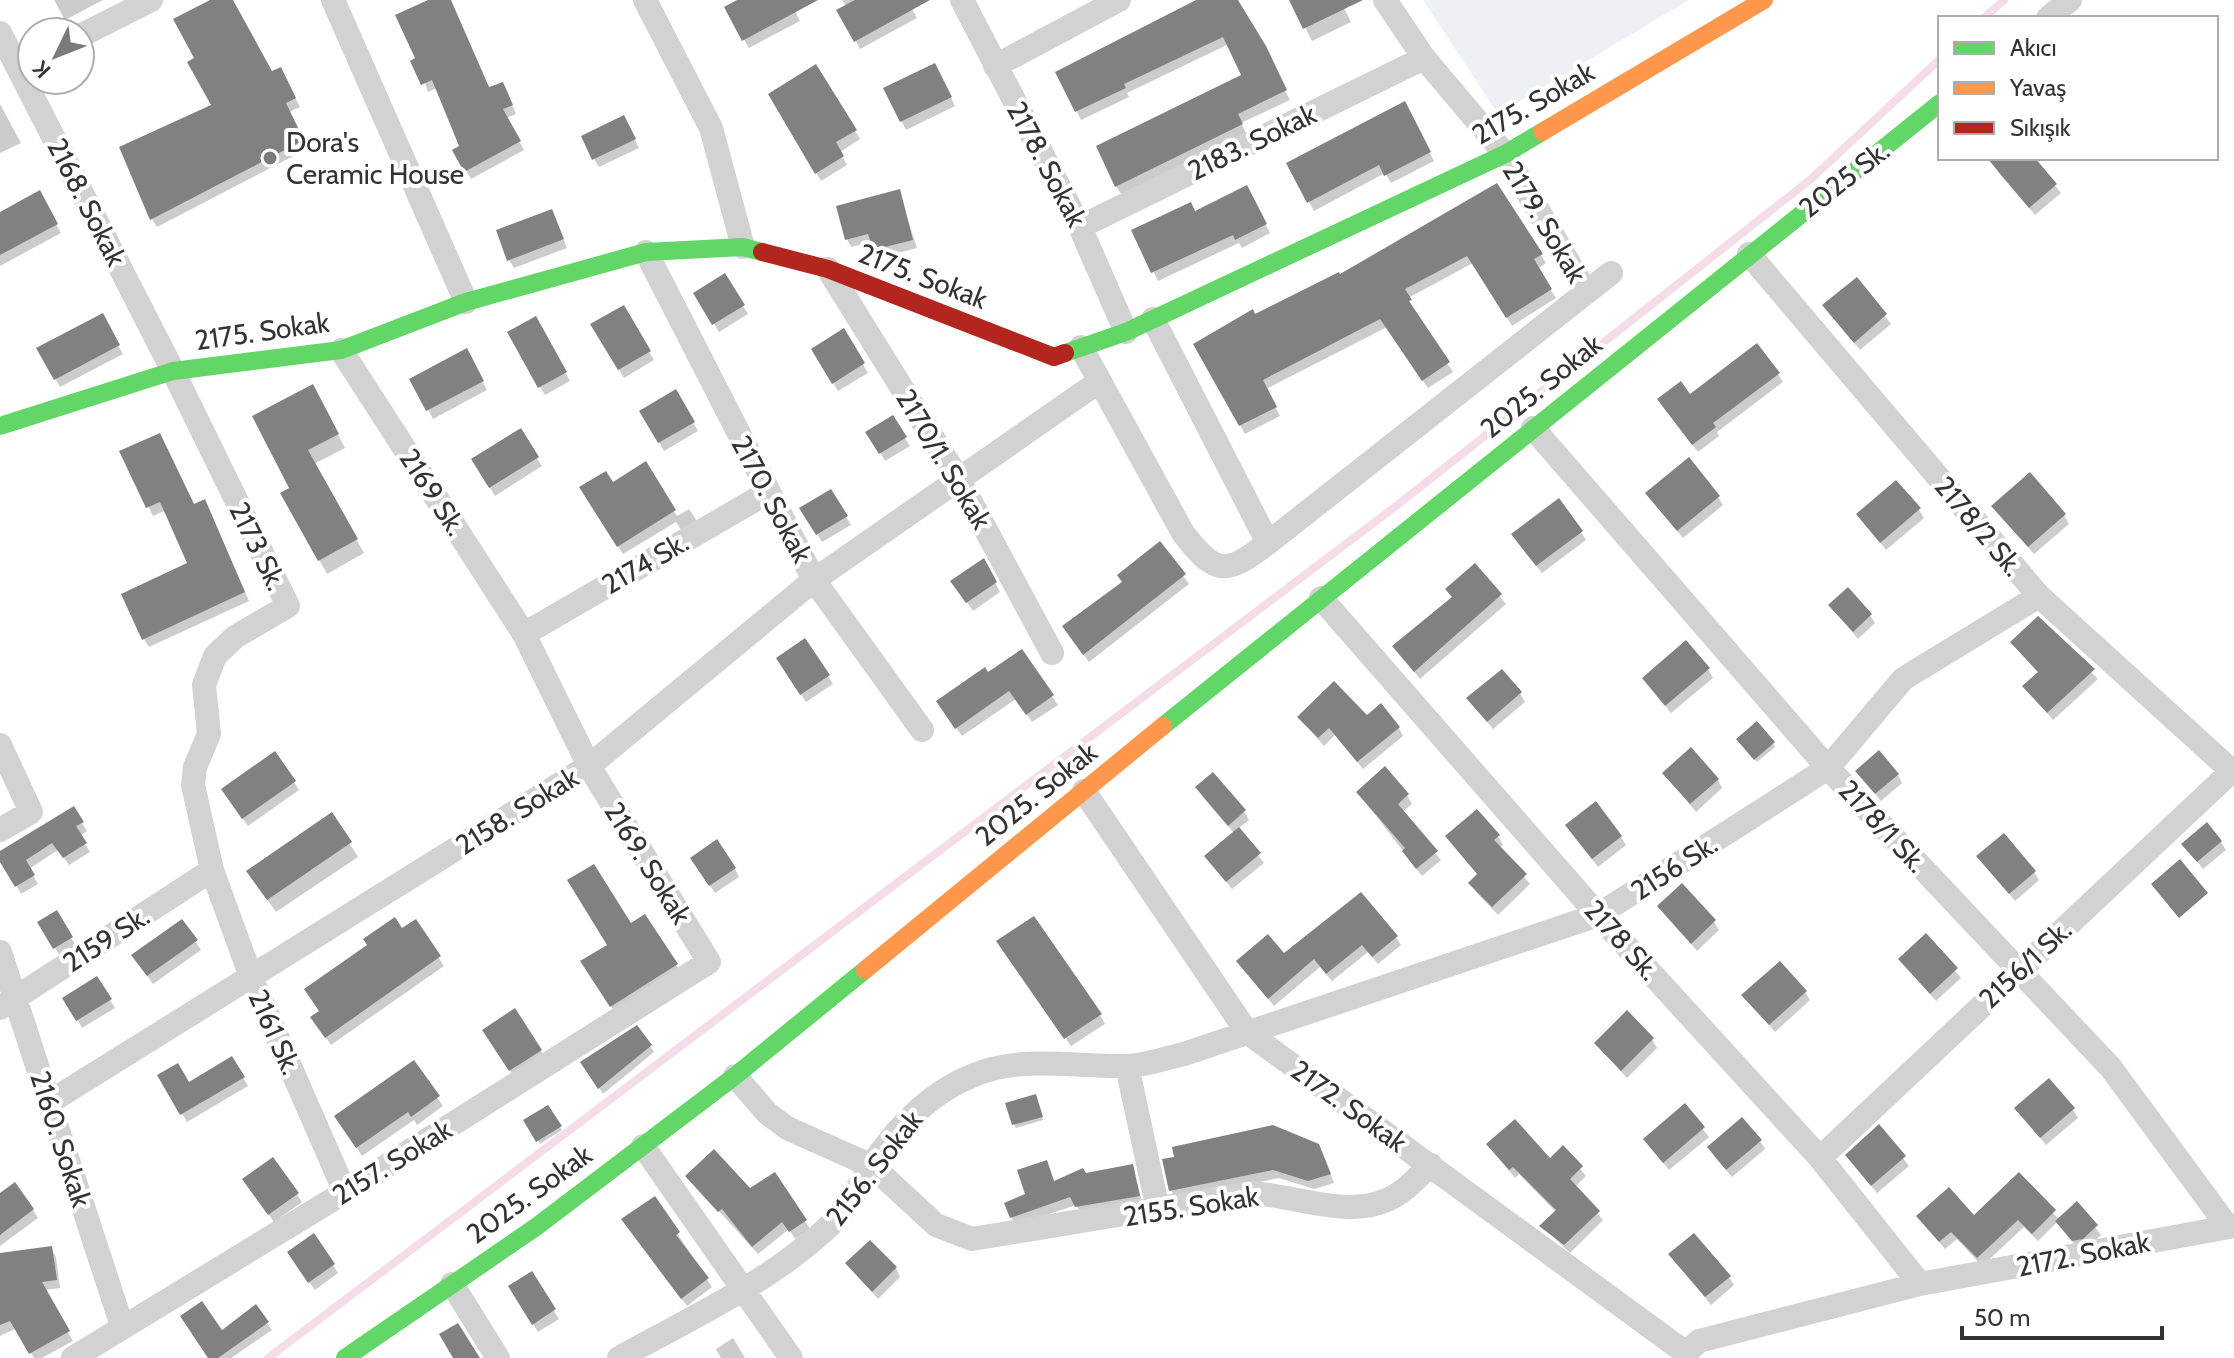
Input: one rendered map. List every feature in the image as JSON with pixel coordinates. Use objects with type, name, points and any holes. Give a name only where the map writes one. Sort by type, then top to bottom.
[{"type":"street","points":[[96,28],[151,0]]},
{"type":"street","points":[[333,0],[466,302]]},
{"type":"street","points":[[645,0],[711,128],[743,247]]},
{"type":"street","name":"2178. Sokak","points":[[962,0],[1080,227],[1126,332]]},
{"type":"street","points":[[995,66],[1119,0]]},
{"type":"street","name":"2179. Sokak","points":[[1385,0],[1424,58],[1505,154],[1586,292]]},
{"type":"street","name":"2175. Sokak","points":[[0,426],[173,371],[341,350],[466,302],[646,252],[743,247],[828,269],[1054,357],[1126,332],[1505,154],[1764,0]]},
{"type":"street","points":[[2050,16],[2070,0]]},
{"type":"street","name":"2168. Sokak","points":[[0,33],[16,66]]},
{"type":"street","name":"2183. Sokak","points":[[1080,227],[1424,58]]},
{"type":"street","name":"2168. Sokak","points":[[31,96],[173,371]]},
{"type":"street","name":"2025 Sk.","points":[[1749,254],[1938,105]]},
{"type":"street","name":"2170. Sokak","points":[[646,252],[814,580],[922,730]]},
{"type":"street","name":"2025. Sokak","points":[[345,1358],[536,1227],[735,1076],[1749,254]]},
{"type":"street","name":"2178/2 Sk.","points":[[1749,254],[2039,596],[2233,772]]},
{"type":"street","name":"2170/1. Sokak","points":[[828,269],[959,480],[1052,653]]},
{"type":"street","points":[[1081,347],[1183,533],[1203,560],[1229,567],[1240,564],[1268,543],[1611,273]]},
{"type":"street","points":[[1153,319],[1268,543]]},
{"type":"street","name":"2169 Sk.","points":[[341,350],[524,634]]},
{"type":"street","name":"2173 Sk.","points":[[173,371],[288,606],[235,637],[215,656],[204,685],[209,734],[195,767],[193,785]]},
{"type":"street","name":"2158. Sokak","points":[[48,1103],[589,766],[814,580],[1100,381]]},
{"type":"street","name":"2178/1 Sk.","points":[[1533,428],[1828,768],[2111,1068],[2231,1226]]},
{"type":"street","name":"2174 Sk.","points":[[524,634],[767,493]]},
{"type":"street","name":"2156 Sk.","points":[[1247,1032],[1598,915],[1828,768],[1903,679],[2039,596]]},
{"type":"street","name":"2178 Sk.","points":[[1321,598],[1598,915],[1820,1158],[1920,1284]]},
{"type":"street","name":"2169. Sokak","points":[[524,634],[589,766],[709,962]]},
{"type":"street","points":[[0,745],[31,812],[0,830]]},
{"type":"street","name":"2156/1 Sk.","points":[[1820,1158],[2233,772]]},
{"type":"street","name":"2161 Sk.","points":[[193,785],[212,870],[251,977],[345,1192]]},
{"type":"street","name":"2172. Sokak","points":[[1084,791],[1247,1032],[1690,1351],[1920,1284],[2231,1226]]},
{"type":"street","name":"2159 Sk.","points":[[8,1003],[212,870]]},
{"type":"street","name":"2160. Sokak","points":[[0,952],[8,1003],[48,1103],[122,1326]]},
{"type":"street","name":"2157. Sokak","points":[[73,1358],[345,1192],[709,962]]},
{"type":"street","name":"2156. Sokak","points":[[619,1358],[745,1288],[799,1253],[849,1205],[872,1166],[921,1107],[974,1075],[1037,1062],[1127,1066],[1184,1054],[1247,1032]]},
{"type":"street","points":[[1127,1066],[1158,1210]]},
{"type":"street","points":[[735,1076],[767,1113],[787,1128],[807,1140],[872,1166]]},
{"type":"street","points":[[643,1146],[791,1358]]},
{"type":"street","name":"2155. Sokak","points":[[872,1166],[936,1225],[959,1237],[985,1240],[1250,1193],[1288,1196],[1337,1207],[1366,1206],[1398,1194],[1431,1165]]},
{"type":"street","points":[[452,1284],[498,1358]]},
{"type":"shaded area","points":[[1423,0],[1689,0],[1498,114]]},
{"type":"building","points":[[210,0],[233,0],[272,71],[281,67],[296,98],[286,103],[304,140],[150,220],[119,147],[211,105],[187,62],[194,58],[173,19]]},
{"type":"building","points":[[428,0],[451,0],[489,87],[503,82],[513,105],[503,109],[521,141],[464,172],[452,150],[459,146],[432,80],[421,85],[410,61],[415,58],[395,15]]},
{"type":"building","points":[[737,0],[818,0],[742,41],[724,7]]},
{"type":"building","points":[[855,0],[930,0],[854,42],[836,10]]},
{"type":"building","points":[[1196,0],[1238,0],[1266,46],[1287,90],[1238,114],[1243,124],[1115,187],[1096,146],[1241,75],[1223,37],[1124,84],[1126,88],[1075,112],[1055,72]]},
{"type":"building","points":[[1289,0],[1363,0],[1303,29]]},
{"type":"building","points":[[935,63],[952,97],[900,122],[883,88]]},
{"type":"building","points":[[816,64],[857,130],[836,142],[844,156],[815,174],[768,94]]},
{"type":"building","points":[[1405,101],[1431,152],[1384,176],[1379,165],[1307,203],[1286,163]]},
{"type":"building","points":[[624,115],[636,139],[592,160],[581,136]]},
{"type":"building","points":[[1989,160],[2037,160],[2057,184],[2029,208]]},
{"type":"building","points":[[1497,183],[1543,254],[1534,259],[1552,289],[1506,318],[1467,256],[1405,289],[1412,300],[1409,301],[1450,362],[1422,381],[1380,319],[1263,380],[1277,407],[1239,426],[1193,344],[1253,309],[1255,314],[1340,274]]},
{"type":"building","points":[[1247,185],[1267,224],[1235,240],[1233,235],[1151,273],[1131,230],[1191,202],[1195,211]]},
{"type":"building","points":[[900,189],[913,240],[873,250],[868,234],[845,240],[836,206]]},
{"type":"building","points":[[40,190],[58,224],[0,255],[0,212]]},
{"type":"building","points":[[552,209],[564,239],[507,261],[496,230]]},
{"type":"building","points":[[725,273],[745,305],[712,325],[693,293]]},
{"type":"building","points":[[1857,277],[1887,314],[1854,343],[1822,305]]},
{"type":"building","points":[[624,305],[651,351],[618,370],[590,324]]},
{"type":"building","points":[[103,313],[120,345],[54,380],[36,348]]},
{"type":"building","points":[[536,316],[567,372],[538,388],[507,332]]},
{"type":"building","points":[[844,328],[865,363],[832,384],[811,349]]},
{"type":"building","points":[[1757,343],[1780,373],[1713,423],[1716,427],[1692,445],[1657,399],[1681,381],[1690,394]]},
{"type":"building","points":[[467,348],[484,381],[426,411],[409,379]]},
{"type":"building","points":[[313,384],[339,434],[308,450],[358,539],[318,561],[280,493],[289,488],[252,416]]},
{"type":"building","points":[[676,389],[695,422],[658,443],[639,411]]},
{"type":"building","points":[[893,415],[907,437],[879,454],[865,432]]},
{"type":"building","points":[[521,428],[539,457],[489,488],[471,459]]},
{"type":"building","points":[[160,433],[194,504],[205,499],[245,592],[142,640],[121,594],[187,563],[160,502],[146,508],[119,451]]},
{"type":"building","points":[[1689,457],[1720,496],[1677,531],[1645,493]]},
{"type":"building","points":[[646,461],[676,510],[617,547],[579,487],[606,471],[613,482]]},
{"type":"building","points":[[2030,472],[2066,514],[2028,547],[1991,506]]},
{"type":"building","points":[[1896,480],[1921,508],[1880,543],[1856,514]]},
{"type":"building","points":[[831,489],[848,516],[816,535],[799,508]]},
{"type":"building","points":[[1559,498],[1583,531],[1536,566],[1511,534]]},
{"type":"building","points":[[1160,541],[1186,574],[1083,655],[1062,626],[1122,582],[1117,575]]},
{"type":"building","points":[[984,558],[997,582],[966,603],[950,581]]},
{"type":"building","points":[[1475,563],[1502,594],[1414,672],[1392,646],[1452,597],[1445,589]]},
{"type":"building","points":[[1848,587],[1872,614],[1853,632],[1828,605]]},
{"type":"building","points":[[2038,616],[2095,669],[2047,713],[2022,686],[2038,672],[2010,642]]},
{"type":"building","points":[[805,638],[830,675],[800,695],[776,658]]},
{"type":"building","points":[[1686,640],[1710,668],[1665,706],[1642,678]]},
{"type":"building","points":[[1022,649],[1054,695],[1026,715],[1009,691],[955,729],[936,701],[985,667],[988,672]]},
{"type":"building","points":[[1502,669],[1522,692],[1487,722],[1466,698]]},
{"type":"building","points":[[1334,681],[1367,715],[1381,703],[1400,727],[1357,762],[1329,728],[1318,738],[1297,717]]},
{"type":"building","points":[[1757,721],[1775,742],[1754,760],[1736,739]]},
{"type":"building","points":[[1691,747],[1719,779],[1690,804],[1662,773]]},
{"type":"building","points":[[1879,750],[1899,774],[1875,794],[1855,771]]},
{"type":"building","points":[[275,751],[296,781],[242,819],[221,789]]},
{"type":"building","points":[[1385,766],[1409,794],[1398,804],[1438,851],[1416,869],[1402,851],[1405,848],[1356,792]]},
{"type":"building","points":[[1213,772],[1246,810],[1228,826],[1195,787]]},
{"type":"building","points":[[1596,801],[1622,836],[1592,859],[1565,825]]},
{"type":"building","points":[[74,806],[84,822],[76,826],[87,843],[63,858],[52,843],[26,860],[35,875],[15,887],[0,862],[0,851]]},
{"type":"building","points":[[1477,809],[1500,835],[1494,840],[1527,874],[1492,907],[1468,883],[1477,874],[1445,836]]},
{"type":"building","points":[[332,812],[352,842],[267,900],[246,871]]},
{"type":"building","points":[[2207,822],[2222,841],[2197,862],[2181,844]]},
{"type":"building","points":[[1239,827],[1261,853],[1226,882],[1204,856]]},
{"type":"building","points":[[2004,833],[2036,871],[2009,894],[1976,856]]},
{"type":"building","points":[[717,839],[736,868],[709,886],[690,858]]},
{"type":"building","points":[[2180,859],[2208,893],[2179,918],[2151,884]]},
{"type":"building","points":[[594,864],[631,923],[645,914],[678,964],[610,1007],[580,961],[607,945],[567,880]]},
{"type":"building","points":[[1682,883],[1716,920],[1691,944],[1657,906]]},
{"type":"building","points":[[1361,892],[1398,936],[1372,957],[1362,945],[1326,974],[1314,959],[1268,999],[1236,961],[1268,934],[1284,953]]},
{"type":"building","points":[[57,910],[73,937],[53,949],[37,922]]},
{"type":"building","points":[[1034,916],[1102,1014],[1064,1039],[996,941]]},
{"type":"building","points":[[395,917],[402,928],[416,919],[441,956],[325,1038],[310,1017],[319,1011],[304,989],[367,945],[363,939]]},
{"type":"building","points":[[182,919],[198,940],[147,976],[131,955]]},
{"type":"building","points":[[1926,933],[1958,968],[1930,994],[1898,959]]},
{"type":"building","points":[[1780,961],[1807,991],[1769,1025],[1741,995]]},
{"type":"building","points":[[97,976],[112,999],[76,1021],[62,998]]},
{"type":"building","points":[[515,1008],[542,1050],[509,1071],[482,1030]]},
{"type":"building","points":[[1627,1010],[1654,1038],[1621,1071],[1594,1043]]},
{"type":"building","points":[[637,1025],[652,1045],[598,1089],[580,1062]]},
{"type":"building","points":[[232,1056],[245,1077],[180,1115],[157,1075],[178,1063],[189,1082]]},
{"type":"building","points":[[414,1060],[440,1096],[411,1117],[408,1112],[356,1148],[334,1116]]},
{"type":"building","points":[[2049,1078],[2075,1108],[2040,1138],[2014,1108]]},
{"type":"building","points":[[1036,1094],[1043,1117],[1012,1125],[1005,1103]]},
{"type":"building","points":[[1685,1103],[1705,1127],[1663,1163],[1643,1139]]},
{"type":"building","points":[[548,1105],[562,1126],[536,1142],[523,1120]]},
{"type":"building","points":[[1742,1117],[1762,1140],[1726,1170],[1707,1147]]},
{"type":"building","points":[[1515,1119],[1550,1158],[1563,1145],[1583,1166],[1570,1179],[1600,1211],[1564,1245],[1539,1226],[1556,1210],[1513,1167],[1509,1170],[1486,1144]]},
{"type":"building","points":[[1879,1124],[1906,1156],[1871,1186],[1845,1155]]},
{"type":"building","points":[[1273,1125],[1319,1144],[1331,1174],[1308,1181],[1273,1170],[1169,1191],[1162,1159],[1174,1157],[1172,1147]]},
{"type":"building","points":[[714,1149],[750,1188],[775,1172],[807,1220],[789,1232],[782,1222],[752,1247],[722,1209],[718,1212],[685,1176]]},
{"type":"building","points":[[273,1157],[299,1193],[268,1215],[242,1179]]},
{"type":"building","points":[[1047,1160],[1054,1181],[1083,1168],[1086,1173],[1133,1164],[1140,1196],[1075,1207],[1070,1197],[1010,1218],[1004,1203],[1025,1194],[1017,1170]]},
{"type":"building","points":[[2019,1172],[2056,1210],[2032,1234],[2018,1220],[1977,1258],[1951,1232],[1939,1242],[1916,1216],[1949,1187],[1974,1215]]},
{"type":"building","points":[[15,1182],[34,1209],[0,1235],[0,1193]]},
{"type":"building","points":[[655,1196],[680,1232],[676,1235],[709,1278],[681,1299],[621,1219]]},
{"type":"building","points":[[2077,1201],[2098,1225],[2083,1239],[2072,1241],[2055,1221]]},
{"type":"building","points":[[314,1233],[335,1264],[308,1283],[287,1252]]},
{"type":"building","points":[[1694,1233],[1731,1276],[1705,1297],[1668,1254]]},
{"type":"building","points":[[870,1240],[897,1267],[872,1292],[845,1263]]},
{"type":"building","points":[[52,1246],[57,1280],[42,1282],[70,1331],[29,1354],[10,1321],[0,1325],[0,1253]]},
{"type":"building","points":[[532,1271],[556,1309],[532,1325],[508,1286]]},
{"type":"building","points":[[202,1301],[222,1330],[256,1304],[269,1322],[218,1358],[208,1358],[180,1316]]},
{"type":"building","points":[[458,1323],[480,1358],[453,1358],[439,1334]]},
{"type":"waterway","points":[[1986,16],[2004,0]]},
{"type":"waterway","points":[[268,1358],[1396,506],[1811,179],[1938,61]]},
{"type":"traffic: fast","points":[[1163,726],[1938,105]]},
{"type":"traffic: fast","points":[[1065,353],[1126,332],[1505,154],[1542,132]]},
{"type":"traffic: fast","points":[[0,426],[173,371],[341,350],[466,302],[646,252],[743,247],[762,252]]},
{"type":"traffic: fast","points":[[345,1358],[536,1227],[735,1076],[865,970]]},
{"type":"traffic: slow","points":[[1542,132],[1764,0]]},
{"type":"traffic: slow","points":[[865,970],[1163,726]]},
{"type":"traffic: jam","points":[[762,252],[828,269],[1054,357],[1065,353]]},
{"type":"place","name":"Dora's Ceramic House","points":[[270,158]]}]
